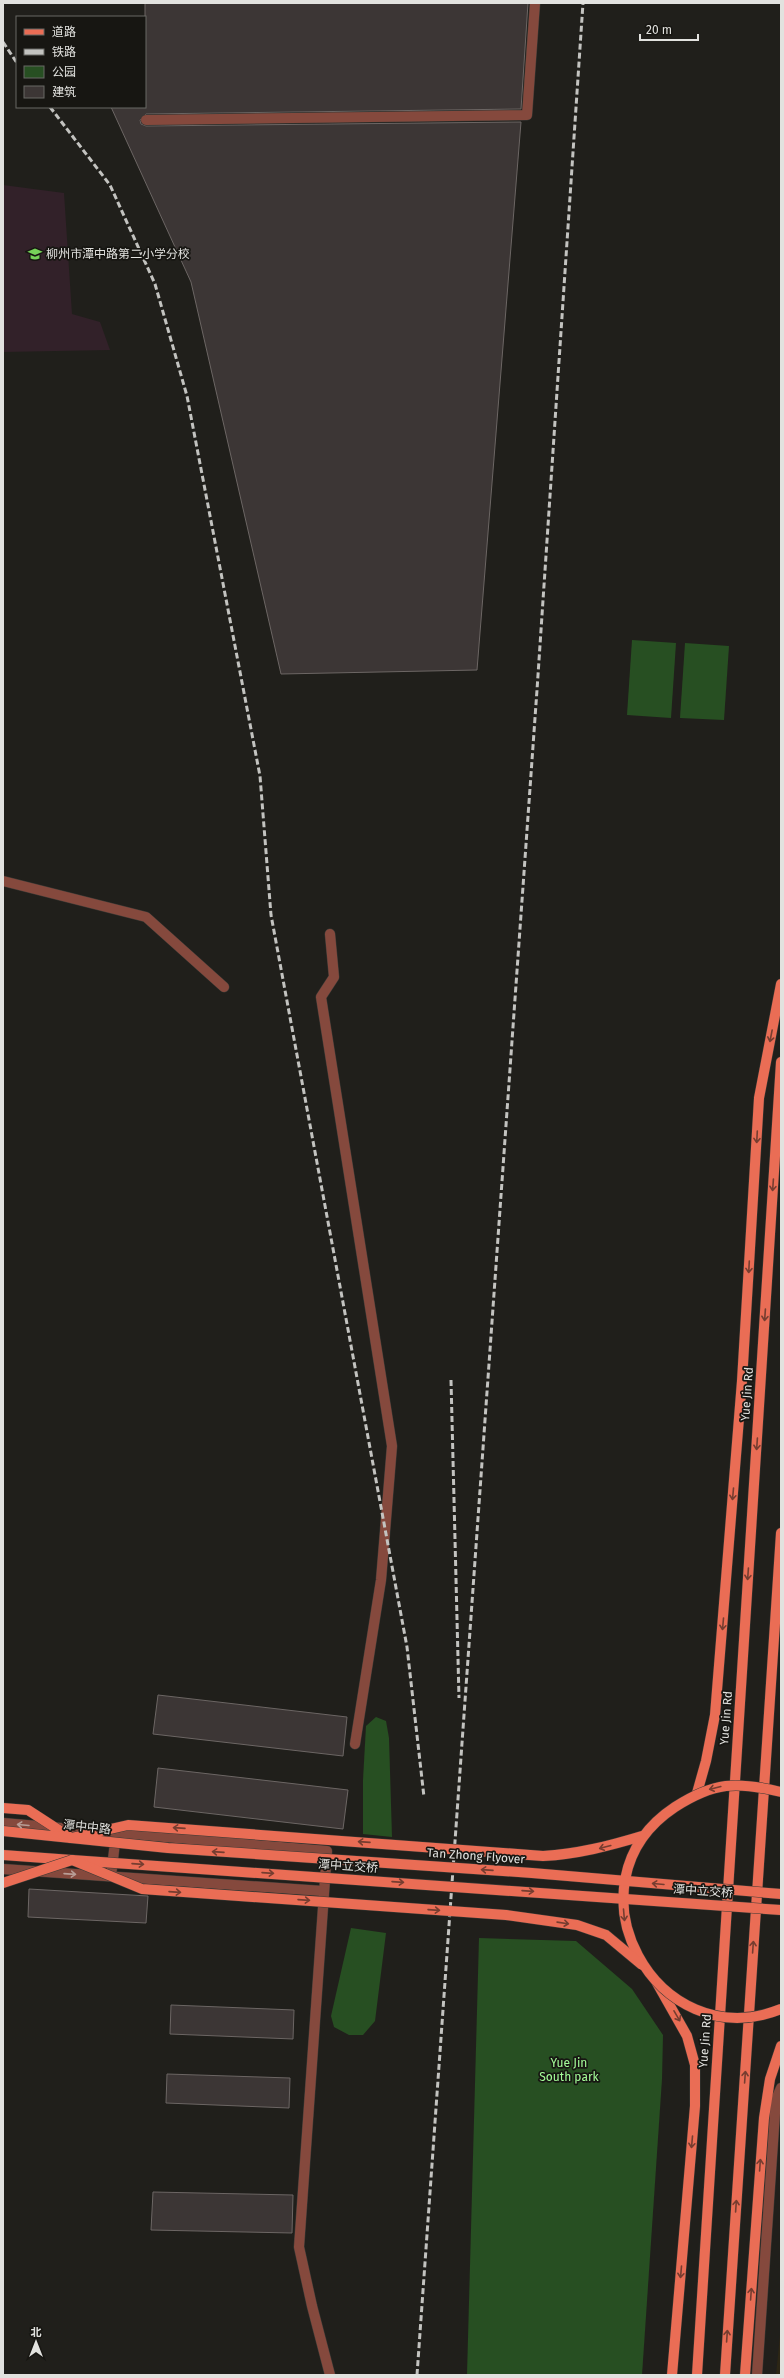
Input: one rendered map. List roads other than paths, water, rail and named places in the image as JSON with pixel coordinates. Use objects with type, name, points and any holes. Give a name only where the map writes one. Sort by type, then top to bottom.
[{"type":"main road","points":[[697,1793],[706,1761],[715,1715],[742,1381],[759,1098],[781,984]]},
{"type":"main road","name":"Yue Jin Rd","points":[[697,2375],[781,1062]]},
{"type":"main road","points":[[725,2375],[781,1534]]},
{"type":"main road","points":[[642,1966],[631,1945],[627,1931],[623,1901],[625,1878],[632,1856],[642,1836],[668,1812],[697,1793],[725,1786],[754,1786],[781,1792]]},
{"type":"main road","points":[[3,1808],[28,1810],[71,1838],[128,1824],[543,1856],[569,1854],[601,1848],[642,1836]]},
{"type":"main road","name":"潭中中路","points":[[3,1831],[168,1848]]},
{"type":"main road","name":"Tan Zhong Flyover","points":[[168,1848],[532,1873],[781,1894]]},
{"type":"main road","points":[[3,1855],[72,1860],[142,1889],[506,1915],[577,1925],[606,1935],[642,1966],[657,1983],[687,2036],[695,2065],[695,2106],[672,2375]]},
{"type":"main road","points":[[3,1883],[72,1860]]},
{"type":"main road","name":"潭中立交桥","points":[[72,1860],[781,1910]]},
{"type":"main road","points":[[657,1983],[685,2003],[711,2014],[732,2017],[753,2016],[781,2009]]},
{"type":"main road","points":[[745,2375],[764,2118],[770,2080],[781,2046]]},
{"type":"street","points":[[146,120],[527,115],[535,3]]},
{"type":"street","points":[[3,881],[146,917],[224,987]]},
{"type":"street","points":[[330,934],[334,977],[322,997],[392,1446],[381,1580],[355,1744]]},
{"type":"street","points":[[3,1823],[327,1851],[299,2247],[312,2306],[330,2375]]},
{"type":"street","points":[[111,1876],[116,1832]]},
{"type":"street","points":[[3,1869],[323,1891]]},
{"type":"street","points":[[757,2375],[776,2099],[781,2088]]},
{"type":"railway","points":[[417,2375],[537,690],[583,3]]},
{"type":"railway","points":[[3,42],[16,62]]},
{"type":"railway","points":[[51,108],[110,185],[155,284],[187,396],[260,776],[271,915],[407,1647],[424,1797]]},
{"type":"railway","points":[[451,1380],[459,1698]]},
{"type":"place","name":"柳州市潭中路第二小学分校","points":[[35,254]]},
{"type":"park label","name":"Yue Jin South park","points":[[569,2070]]}]
